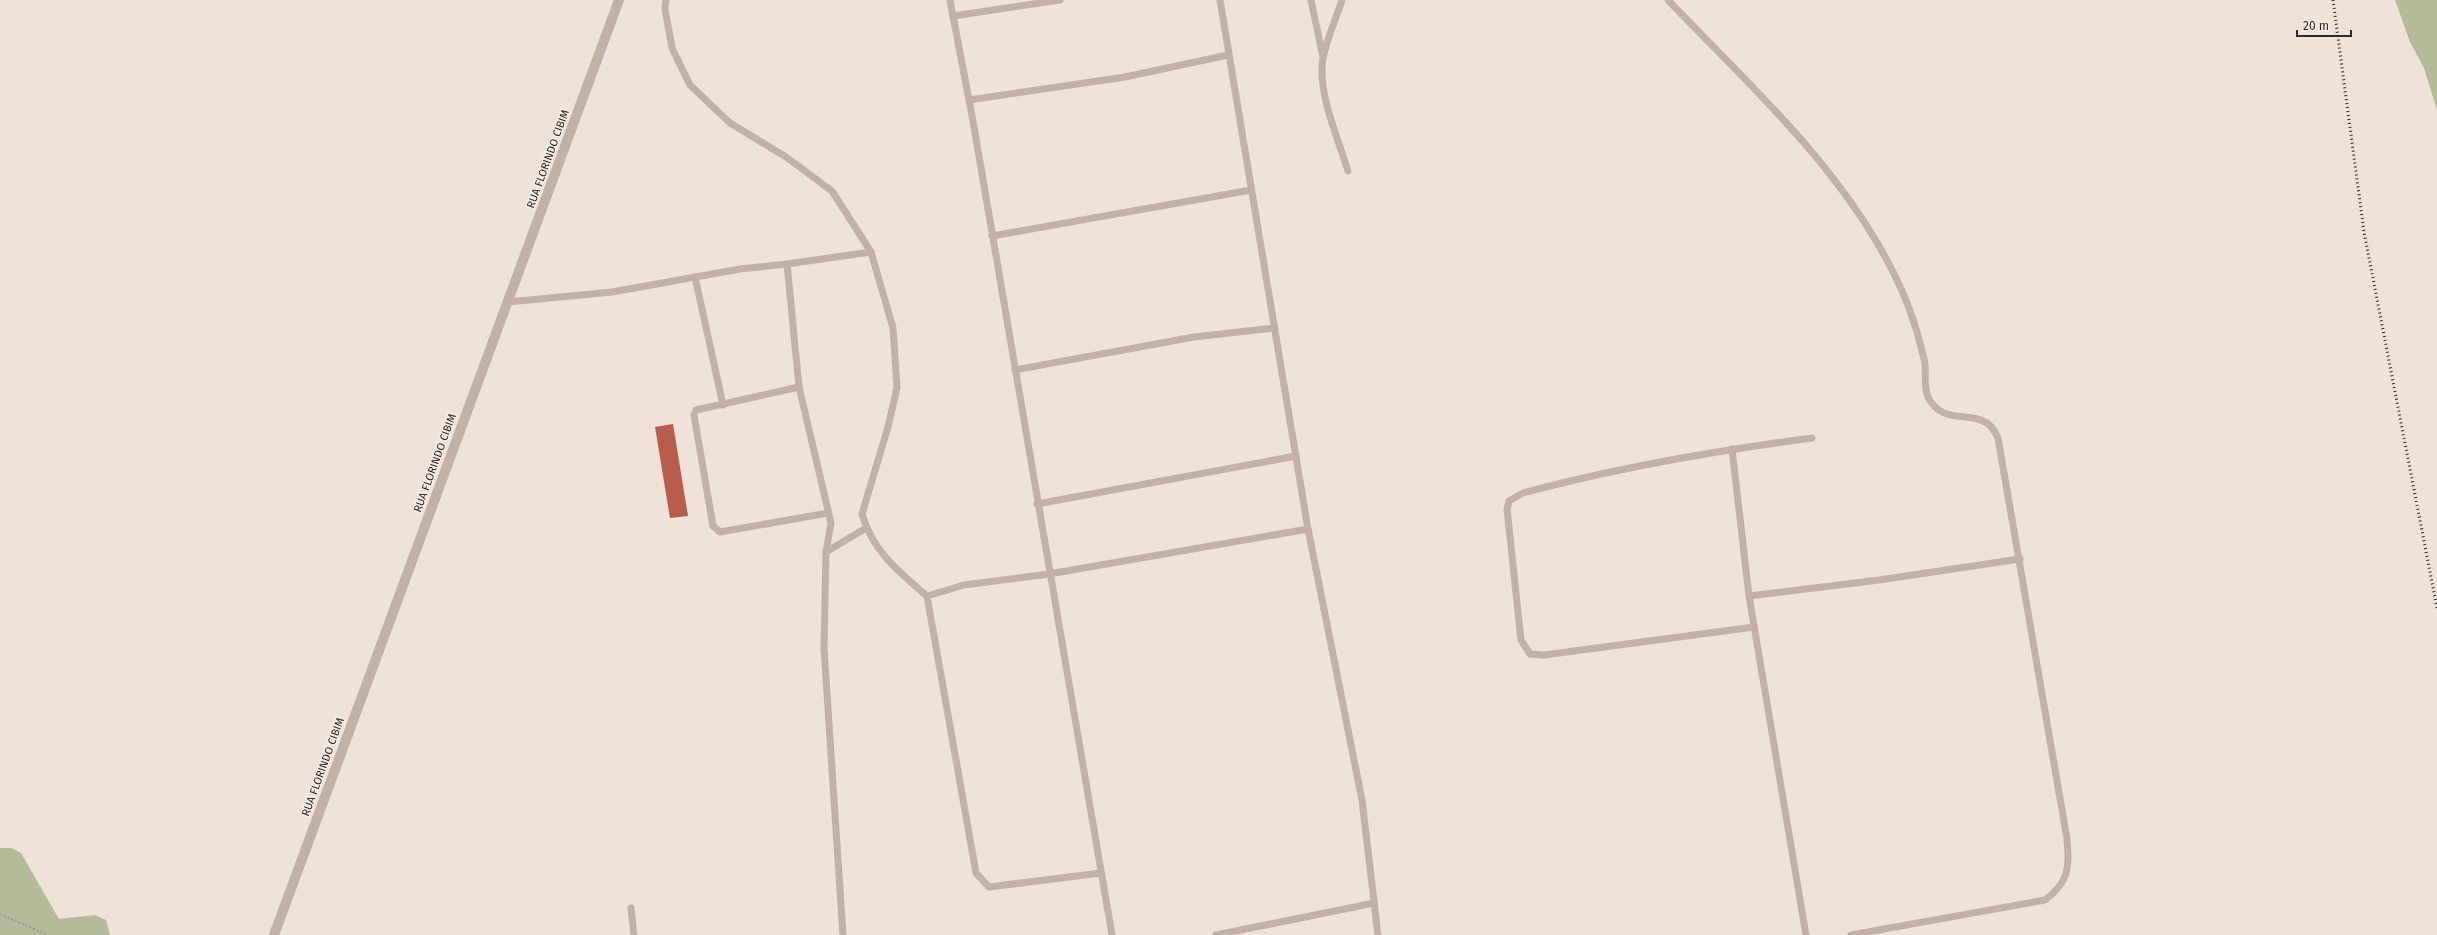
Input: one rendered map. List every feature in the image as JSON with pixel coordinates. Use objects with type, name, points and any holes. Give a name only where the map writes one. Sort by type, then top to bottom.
[{"type":"street","name":"RUA FLORINDO CIBIM","points":[[274,935],[619,0]]},
{"type":"lane","points":[[666,0],[665,9],[672,48],[690,85],[730,123],[786,157],[832,191],[871,252],[893,328],[897,388],[888,427],[862,514],[866,528],[886,561],[928,596],[976,873],[989,887],[1101,873]]},
{"type":"lane","points":[[950,0],[969,100],[1112,935]]},
{"type":"lane","points":[[953,16],[1060,0]]},
{"type":"lane","points":[[1220,0],[1308,529],[1362,800],[1378,935]]},
{"type":"lane","points":[[1311,0],[1323,59],[1323,88],[1348,171]]},
{"type":"lane","points":[[1323,59],[1342,0]]},
{"type":"lane","points":[[1668,0],[1810,150],[1845,191],[1872,233],[1892,269],[1911,313],[1924,360],[1927,396],[1938,410],[1952,416],[1983,420],[1993,427],[1998,438],[2067,839],[2067,876],[2058,890],[2045,900],[1851,935]]},
{"type":"lane","points":[[969,100],[1125,77],[1228,55]]},
{"type":"lane","points":[[992,236],[1251,190]]},
{"type":"lane","points":[[508,302],[612,292],[740,269],[871,252]]},
{"type":"lane","points":[[787,264],[799,387],[831,523],[826,552],[824,648],[843,935]]},
{"type":"lane","points":[[695,277],[723,405]]},
{"type":"lane","points":[[1015,370],[1194,337],[1275,328]]},
{"type":"lane","points":[[799,387],[723,405],[699,408],[694,415],[713,526],[720,532],[828,513]]},
{"type":"lane","points":[[1754,627],[1544,655],[1530,654],[1521,640],[1507,509],[1509,501],[1513,497],[1624,468],[1732,449],[1812,438]]},
{"type":"lane","points":[[1732,449],[1749,596],[1806,935]]},
{"type":"lane","points":[[1037,504],[1296,456]]},
{"type":"lane","points":[[826,552],[866,528]]},
{"type":"lane","points":[[928,596],[964,585],[1049,574],[1308,529]]},
{"type":"lane","points":[[1749,596],[1879,580],[2020,559]]},
{"type":"lane","points":[[1216,935],[1374,903]]},
{"type":"lane","points":[[631,908],[634,935]]},
{"type":"path","points":[[0,914],[48,935]]},
{"type":"green space","points":[[2395,0],[2437,0],[2437,110],[2424,68],[2410,42]]},
{"type":"green space","points":[[0,848],[11,848],[21,853],[59,919],[95,915],[106,920],[110,935],[0,935]]},
{"type":"building","points":[[673,424],[688,516],[670,518],[655,427]]},
{"type":"railway","points":[[2333,0],[2364,232],[2437,608]]}]
